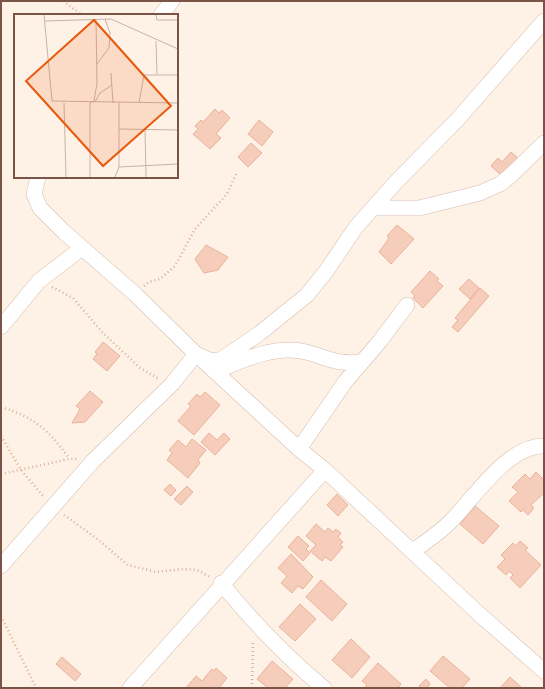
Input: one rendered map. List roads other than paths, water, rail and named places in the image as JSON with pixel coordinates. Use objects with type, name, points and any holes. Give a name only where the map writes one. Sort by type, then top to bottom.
[{"type":"street","points":[[162,14],[172,1]]},
{"type":"street","points":[[196,354],[212,361],[222,359],[260,333],[295,306],[316,285],[356,227],[396,182],[457,120],[544,21]]},
{"type":"street","points":[[374,208],[419,208],[480,193],[500,184],[509,177],[544,143]]},
{"type":"street","points":[[38,178],[34,194],[40,208],[82,248],[135,294],[196,354],[217,371],[298,449],[325,470],[478,613],[544,671]]},
{"type":"street","points":[[1,327],[39,281],[82,248]]},
{"type":"street","points":[[298,449],[346,382],[407,305]]},
{"type":"street","points":[[217,371],[237,362],[280,351],[305,352],[348,364],[362,362]]},
{"type":"street","points":[[1,566],[93,461],[172,384],[196,354]]},
{"type":"street","points":[[413,551],[449,524],[489,478],[512,459],[529,449],[537,446],[544,446]]},
{"type":"street","points":[[130,688],[221,584],[325,470]]},
{"type":"street","points":[[221,584],[256,626],[299,667],[324,688]]}]
